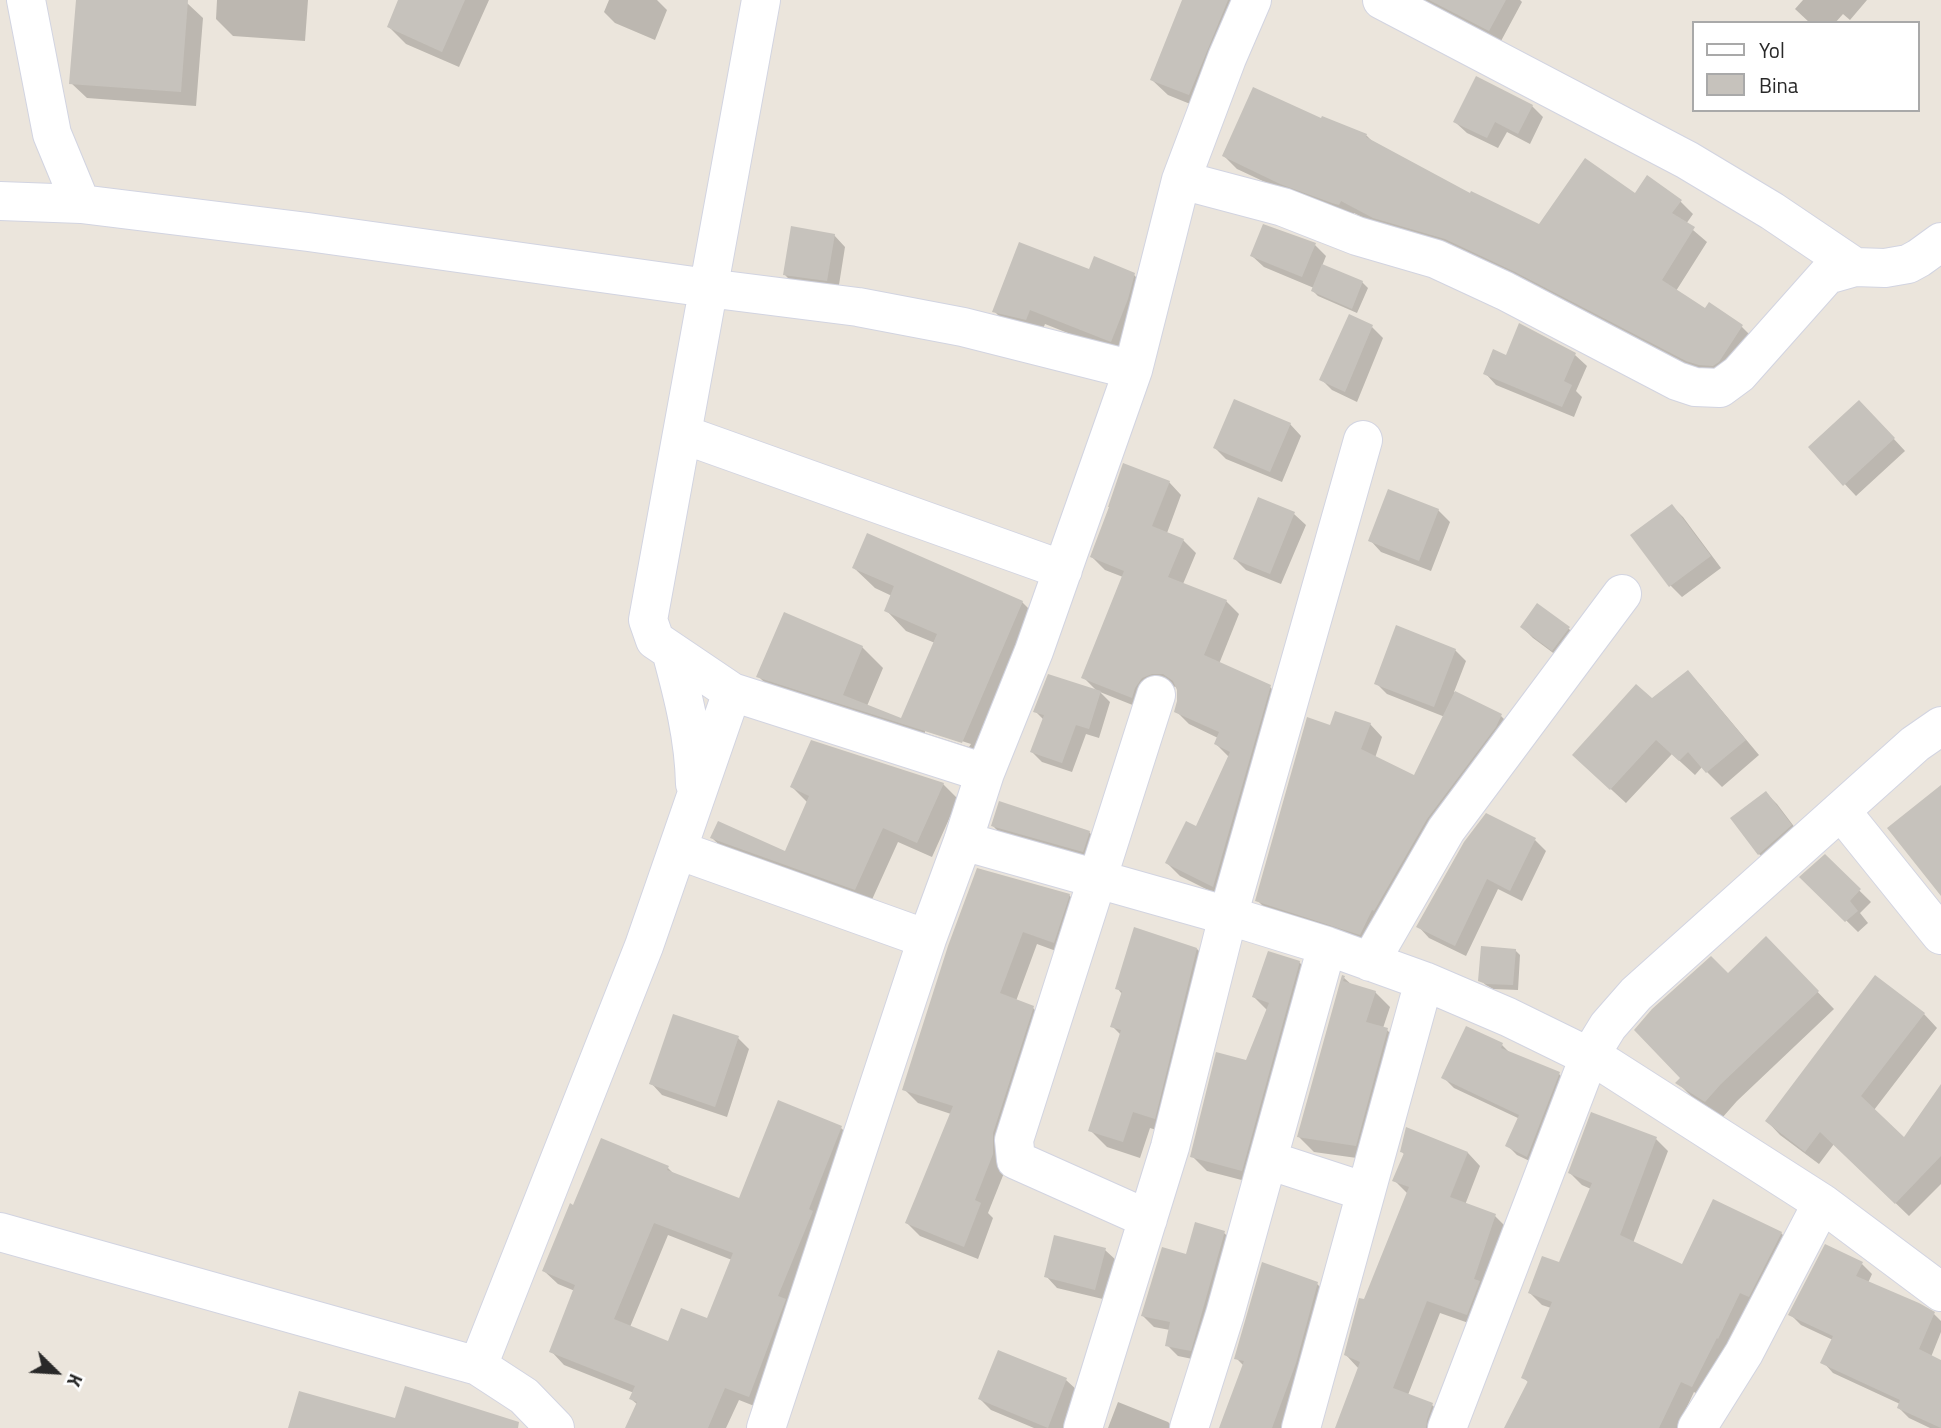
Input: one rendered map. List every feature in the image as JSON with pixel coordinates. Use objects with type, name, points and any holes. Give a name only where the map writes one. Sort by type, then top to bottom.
[{"type":"street","points":[[26,0],[52,134],[80,204]]},
{"type":"street","points":[[761,0],[648,620],[655,640],[732,692],[985,773]]},
{"type":"street","points":[[766,1428],[985,773],[1034,651],[1133,370],[1181,180],[1252,0]]},
{"type":"street","points":[[1382,0],[1687,160],[1772,211],[1856,267]]},
{"type":"street","points":[[1181,180],[1283,207],[1357,236],[1436,258],[1677,381],[1695,387],[1720,388],[1739,374],[1827,275],[1856,267],[1885,268],[1908,264],[1941,242]]},
{"type":"street","points":[[0,201],[80,204],[308,232],[858,307],[964,327],[1133,370]]},
{"type":"street","points":[[681,434],[1063,570]]},
{"type":"street","points":[[1083,1428],[1170,1147],[1228,916],[1363,440]]},
{"type":"street","points":[[1370,961],[1446,830],[1622,594]]},
{"type":"street","points":[[671,651],[685,701],[694,757],[695,803]]},
{"type":"street","points":[[478,1366],[644,946],[732,692]]},
{"type":"street","points":[[1148,1219],[1016,1160],[1014,1140],[1156,695]]},
{"type":"street","points":[[1447,1428],[1589,1057],[1608,1026],[1636,993],[1915,744],[1941,726]]},
{"type":"street","points":[[1841,811],[1941,935]]},
{"type":"street","points":[[963,841],[1327,946],[1424,981],[1508,1017],[1608,1066],[1822,1203],[1941,1292]]},
{"type":"street","points":[[678,850],[928,939]]},
{"type":"street","points":[[1189,1428],[1225,1314],[1327,946]]},
{"type":"street","points":[[1301,1428],[1424,981]]},
{"type":"street","points":[[1268,1160],[1366,1192]]},
{"type":"street","points":[[1697,1428],[1744,1353],[1822,1203]]},
{"type":"street","points":[[0,1232],[478,1366],[524,1396],[555,1428]]},
{"type":"building","points":[[76,0],[188,0],[181,92],[69,84]]},
{"type":"building","points":[[398,0],[465,0],[442,52],[387,27]]},
{"type":"building","points":[[1182,0],[1228,0],[1189,95],[1150,80]]},
{"type":"building","points":[[1429,0],[1506,0],[1489,31]]},
{"type":"building","points":[[1476,76],[1533,105],[1518,134],[1495,122],[1487,138],[1453,122]]},
{"type":"building","points":[[1253,87],[1321,118],[1322,116],[1367,134],[1366,137],[1470,193],[1471,191],[1539,224],[1585,158],[1635,193],[1647,175],[1682,200],[1672,213],[1695,227],[1662,280],[1705,308],[1709,302],[1743,325],[1719,362],[1713,366],[1686,361],[1515,272],[1445,239],[1373,218],[1341,201],[1339,205],[1280,184],[1222,156]]},
{"type":"building","points":[[1263,224],[1316,243],[1302,277],[1250,256]]},
{"type":"building","points":[[791,226],[835,234],[827,281],[783,275]]},
{"type":"building","points":[[1019,242],[1089,269],[1094,256],[1135,273],[1111,342],[1030,310],[1026,320],[992,312]]},
{"type":"building","points":[[1322,264],[1363,281],[1352,309],[1311,291]]},
{"type":"building","points":[[1349,314],[1373,325],[1345,392],[1319,380]]},
{"type":"building","points":[[1519,323],[1576,353],[1564,381],[1572,385],[1562,407],[1483,374],[1493,349],[1506,355]]},
{"type":"building","points":[[1234,399],[1291,423],[1270,472],[1213,448]]},
{"type":"building","points":[[1859,400],[1895,438],[1843,486],[1808,447]]},
{"type":"building","points":[[1123,463],[1170,481],[1152,526],[1184,539],[1168,577],[1227,600],[1204,655],[1271,685],[1213,887],[1165,863],[1186,821],[1196,826],[1230,752],[1214,744],[1219,732],[1174,712],[1177,690],[1173,681],[1163,674],[1142,678],[1132,698],[1081,678],[1124,571],[1090,557]]},
{"type":"building","points":[[1388,489],[1439,509],[1419,561],[1368,541]]},
{"type":"building","points":[[1258,497],[1295,512],[1270,574],[1233,559]]},
{"type":"building","points":[[1672,504],[1711,556],[1669,587],[1630,535]]},
{"type":"building","points":[[867,533],[1023,601],[962,743],[756,677],[784,612],[863,646],[843,695],[901,718],[937,634],[884,611],[894,586],[852,568]]},
{"type":"building","points":[[1537,603],[1570,627],[1552,651],[1520,627]]},
{"type":"building","points":[[1396,625],[1456,649],[1434,707],[1374,684]]},
{"type":"building","points":[[1688,670],[1746,740],[1706,773],[1688,752],[1679,761],[1656,740],[1610,790],[1572,755],[1636,684],[1652,698]]},
{"type":"building","points":[[1048,674],[1101,691],[1089,729],[1076,725],[1062,763],[1030,752],[1044,715],[1033,712]]},
{"type":"building","points":[[1455,691],[1502,714],[1496,727],[1427,819],[1374,911],[1372,910],[1360,935],[1255,901],[1307,717],[1330,725],[1335,711],[1371,723],[1361,749],[1414,775]]},
{"type":"building","points":[[811,740],[944,783],[917,843],[883,828],[855,890],[710,838],[718,821],[785,851],[809,796],[790,787]]},
{"type":"building","points":[[1941,785],[1941,896],[1887,828]]},
{"type":"building","points":[[1766,791],[1792,825],[1758,855],[1730,818]]},
{"type":"building","points":[[999,801],[1090,831],[1083,852],[991,826]]},
{"type":"building","points":[[1486,813],[1536,838],[1510,891],[1487,879],[1455,946],[1416,927],[1464,842]]},
{"type":"building","points":[[1825,854],[1861,889],[1850,901],[1858,911],[1845,922],[1799,877]]},
{"type":"building","points":[[977,868],[1070,894],[1054,943],[1023,932],[1000,993],[1034,1006],[993,1133],[993,1154],[975,1200],[981,1203],[964,1247],[905,1223],[953,1106],[902,1090],[948,946]]},
{"type":"building","points":[[1134,927],[1197,948],[1155,1119],[1133,1112],[1123,1142],[1088,1131],[1121,1030],[1110,1027],[1122,991],[1115,989]]},
{"type":"building","points":[[1766,936],[1819,991],[1705,1102],[1675,1083],[1680,1078],[1634,1030],[1652,1009],[1711,956],[1728,973]]},
{"type":"building","points":[[1481,946],[1516,949],[1513,985],[1478,981]]},
{"type":"building","points":[[1268,951],[1300,961],[1242,1171],[1190,1157],[1216,1052],[1246,1060],[1269,1003],[1252,997]]},
{"type":"building","points":[[1342,975],[1345,976],[1343,981],[1376,991],[1366,1022],[1388,1028],[1356,1146],[1297,1137]]},
{"type":"building","points":[[1875,975],[1925,1013],[1861,1096],[1904,1137],[1941,1084],[1941,1156],[1895,1204],[1820,1132],[1805,1152],[1765,1121]]},
{"type":"building","points":[[673,1014],[739,1036],[715,1107],[649,1084]]},
{"type":"building","points":[[1466,1026],[1503,1043],[1501,1048],[1560,1072],[1527,1157],[1505,1146],[1519,1115],[1441,1078]]},
{"type":"building","points":[[778,1100],[842,1126],[809,1209],[813,1211],[778,1296],[786,1299],[749,1397],[725,1388],[708,1428],[625,1428],[637,1402],[629,1399],[635,1386],[549,1352],[575,1285],[542,1271],[601,1138],[669,1166],[667,1170],[739,1198]],"holes":[[[654,1223],[733,1253],[707,1318],[681,1308],[668,1341],[614,1319]]]},
{"type":"building","points":[[1591,1112],[1657,1137],[1620,1235],[1682,1264],[1713,1199],[1782,1232],[1749,1297],[1740,1293],[1692,1387],[1681,1382],[1659,1428],[1504,1428],[1528,1381],[1521,1378],[1552,1302],[1528,1293],[1542,1256],[1559,1262],[1592,1183],[1568,1173]]},
{"type":"building","points":[[1406,1127],[1468,1152],[1450,1197],[1496,1214],[1474,1279],[1480,1281],[1467,1315],[1427,1301],[1393,1388],[1433,1403],[1426,1428],[1335,1428],[1360,1362],[1344,1355],[1359,1298],[1364,1299],[1409,1187],[1392,1181],[1404,1153],[1400,1152]]},
{"type":"building","points":[[1195,1222],[1225,1231],[1191,1351],[1165,1346],[1170,1322],[1141,1316],[1162,1247],[1186,1254]]},
{"type":"building","points":[[1054,1235],[1106,1248],[1095,1290],[1044,1277]]},
{"type":"building","points":[[1825,1244],[1863,1262],[1856,1276],[1935,1312],[1919,1349],[1941,1360],[1941,1428],[1897,1408],[1900,1400],[1820,1363],[1833,1336],[1788,1315]]},
{"type":"building","points":[[1262,1262],[1318,1282],[1296,1363],[1272,1428],[1219,1428],[1244,1361],[1234,1359]]},
{"type":"building","points":[[998,1350],[1067,1378],[1048,1428],[978,1399]]},
{"type":"building","points":[[405,1386],[519,1422],[518,1428],[288,1428],[299,1391],[395,1418]]}]
